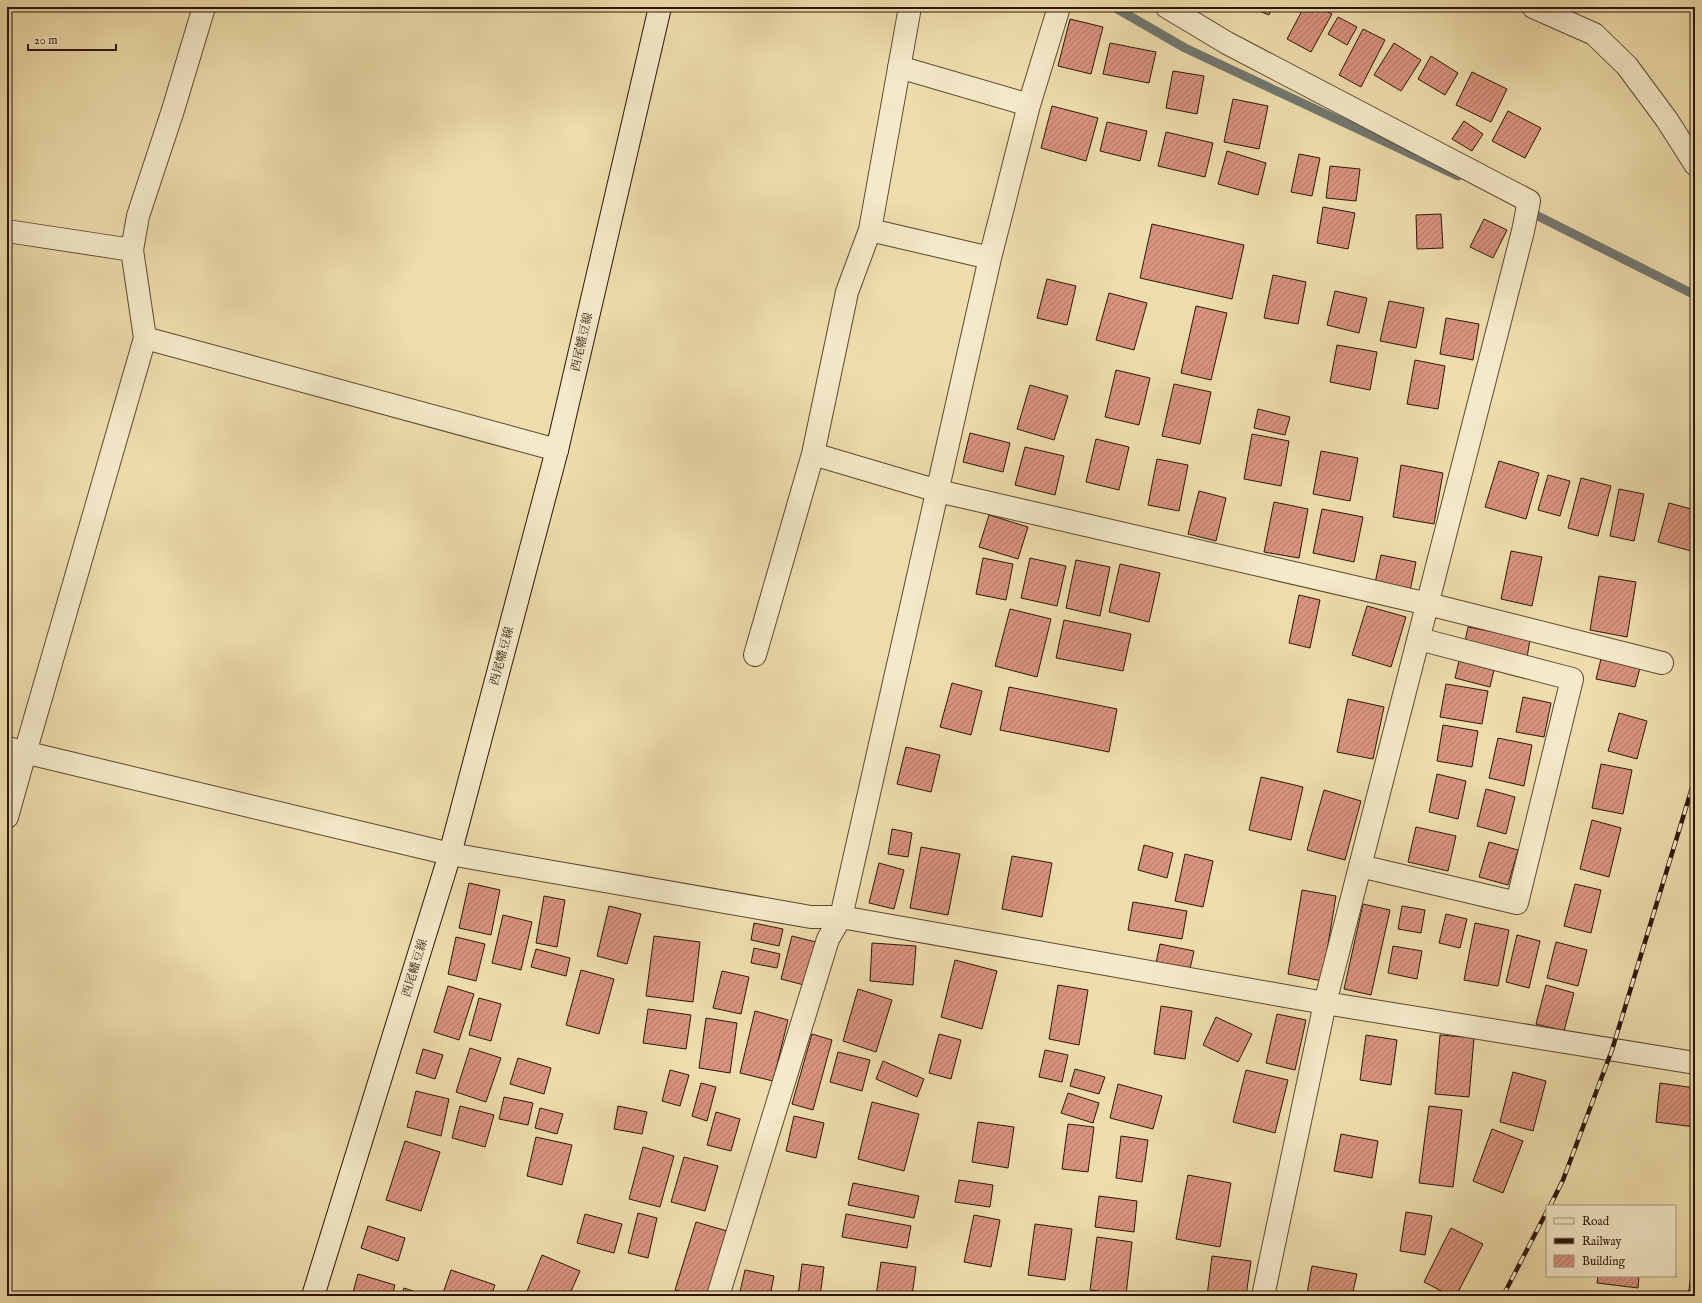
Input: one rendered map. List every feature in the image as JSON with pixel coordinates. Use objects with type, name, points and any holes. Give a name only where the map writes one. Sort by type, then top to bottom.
[{"type":"street","points":[[7,817],[16,750],[145,338],[132,250],[138,216],[173,110],[204,7]]},
{"type":"street","name":"西尾幡豆線","points":[[313,1296],[450,854],[557,450],[660,7]]},
{"type":"street","points":[[755,655],[813,454],[847,292],[870,230],[910,7]]},
{"type":"street","points":[[718,1296],[828,939],[841,917],[990,258],[1029,105],[1059,7]]},
{"type":"street","points":[[1167,7],[1227,43],[1529,201],[1523,231],[1325,1003],[1263,1296]]},
{"type":"street","points":[[1533,7],[1594,34],[1627,66],[1667,120],[1695,164]]},
{"type":"street","points":[[899,67],[1029,105]]},
{"type":"street","points":[[870,230],[990,258]]},
{"type":"street","points":[[7,231],[132,250]]},
{"type":"street","points":[[145,338],[557,450]]},
{"type":"street","points":[[813,454],[938,491],[1428,604],[1662,664]]},
{"type":"street","points":[[1360,866],[1517,903],[1572,679],[1419,639]]},
{"type":"street","points":[[16,750],[450,854],[811,917],[841,917],[1325,1003],[1695,1063]]},
{"type":"building","points":[[1250,7],[1272,7],[1269,15]]},
{"type":"building","points":[[1304,7],[1318,7],[1332,14],[1311,52],[1287,39]]},
{"type":"building","points":[[1338,17],[1357,27],[1347,45],[1328,34]]},
{"type":"building","points":[[1070,19],[1103,27],[1091,74],[1058,66]]},
{"type":"building","points":[[1363,29],[1385,40],[1361,87],[1339,75]]},
{"type":"building","points":[[1110,43],[1156,52],[1149,83],[1103,74]]},
{"type":"building","points":[[1394,43],[1421,60],[1401,91],[1374,75]]},
{"type":"building","points":[[1431,56],[1458,73],[1445,95],[1418,79]]},
{"type":"building","points":[[1173,71],[1204,76],[1197,114],[1166,108]]},
{"type":"building","points":[[1472,72],[1507,89],[1491,122],[1456,105]]},
{"type":"building","points":[[1233,99],[1268,106],[1259,149],[1224,142]]},
{"type":"building","points":[[1052,106],[1098,118],[1086,161],[1041,148]]},
{"type":"building","points":[[1508,111],[1541,128],[1525,158],[1492,141]]},
{"type":"building","points":[[1464,121],[1483,134],[1472,151],[1452,139]]},
{"type":"building","points":[[1107,122],[1147,131],[1140,161],[1100,151]]},
{"type":"building","points":[[1166,132],[1213,143],[1205,177],[1158,166]]},
{"type":"building","points":[[1227,151],[1266,163],[1258,195],[1218,184]]},
{"type":"building","points":[[1299,154],[1320,158],[1312,196],[1291,192]]},
{"type":"building","points":[[1330,166],[1360,169],[1356,201],[1326,198]]},
{"type":"building","points":[[1323,207],[1355,213],[1348,249],[1317,243]]},
{"type":"building","points":[[1441,214],[1443,248],[1417,249],[1416,215]]},
{"type":"building","points":[[1484,219],[1507,230],[1493,258],[1470,247]]},
{"type":"building","points":[[1152,224],[1244,245],[1232,299],[1140,278]]},
{"type":"building","points":[[1273,275],[1306,282],[1298,324],[1264,318]]},
{"type":"building","points":[[1047,279],[1076,286],[1067,325],[1037,318]]},
{"type":"building","points":[[1335,291],[1367,298],[1359,333],[1327,325]]},
{"type":"building","points":[[1109,293],[1147,303],[1134,350],[1096,340]]},
{"type":"building","points":[[1389,301],[1424,308],[1416,348],[1380,341]]},
{"type":"building","points":[[1196,306],[1227,313],[1211,380],[1181,373]]},
{"type":"building","points":[[1446,318],[1479,324],[1473,360],[1440,354]]},
{"type":"building","points":[[1337,345],[1377,352],[1370,390],[1330,382]]},
{"type":"building","points":[[1415,360],[1445,366],[1438,409],[1407,404]]},
{"type":"building","points":[[1116,370],[1150,378],[1139,425],[1105,417]]},
{"type":"building","points":[[1174,384],[1211,392],[1200,444],[1162,436]]},
{"type":"building","points":[[1030,385],[1068,396],[1054,440],[1017,429]]},
{"type":"building","points":[[1258,409],[1290,417],[1285,435],[1254,428]]},
{"type":"building","points":[[970,433],[1010,443],[1003,472],[963,462]]},
{"type":"building","points":[[1252,434],[1289,441],[1281,486],[1244,479]]},
{"type":"building","points":[[1096,439],[1129,447],[1119,490],[1086,482]]},
{"type":"building","points":[[1025,447],[1064,456],[1055,495],[1015,485]]},
{"type":"building","points":[[1321,451],[1358,458],[1350,501],[1313,494]]},
{"type":"building","points":[[1157,459],[1188,465],[1179,511],[1148,505]]},
{"type":"building","points":[[1499,461],[1539,473],[1526,519],[1485,507]]},
{"type":"building","points":[[1401,465],[1443,473],[1434,524],[1393,517]]},
{"type":"building","points":[[1548,475],[1570,481],[1560,516],[1538,510]]},
{"type":"building","points":[[1581,478],[1611,486],[1598,536],[1568,528]]},
{"type":"building","points":[[1619,489],[1644,494],[1634,541],[1610,536]]},
{"type":"building","points":[[1199,491],[1226,498],[1216,541],[1188,534]]},
{"type":"building","points":[[1274,502],[1308,509],[1299,558],[1264,552]]},
{"type":"building","points":[[1669,503],[1695,510],[1695,552],[1658,542]]},
{"type":"building","points":[[1322,509],[1363,517],[1354,562],[1313,553]]},
{"type":"building","points":[[989,515],[1028,527],[1018,559],[979,547]]},
{"type":"building","points":[[1511,551],[1542,557],[1532,606],[1501,599]]},
{"type":"building","points":[[1381,555],[1416,562],[1410,591],[1375,583]]},
{"type":"building","points":[[983,558],[1013,564],[1006,600],[976,594]]},
{"type":"building","points":[[1030,558],[1066,566],[1057,606],[1021,598]]},
{"type":"building","points":[[1076,560],[1110,567],[1100,616],[1066,608]]},
{"type":"building","points":[[1120,564],[1160,573],[1149,622],[1109,612]]},
{"type":"building","points":[[1599,576],[1636,582],[1627,637],[1590,630]]},
{"type":"building","points":[[1299,595],[1320,600],[1310,648],[1289,643]]},
{"type":"building","points":[[1367,606],[1406,617],[1391,667],[1352,655]]},
{"type":"building","points":[[1010,609],[1051,619],[1037,677],[995,666]]},
{"type":"building","points":[[1064,620],[1131,634],[1123,671],[1056,658]]},
{"type":"building","points":[[1468,627],[1530,639],[1527,658],[1464,646]]},
{"type":"building","points":[[1602,655],[1641,664],[1635,687],[1596,679]]},
{"type":"building","points":[[1459,661],[1494,670],[1490,687],[1455,678]]},
{"type":"building","points":[[952,683],[982,691],[971,735],[940,727]]},
{"type":"building","points":[[1446,684],[1488,691],[1482,724],[1440,717]]},
{"type":"building","points":[[1009,687],[1117,709],[1109,752],[1000,730]]},
{"type":"building","points":[[1523,697],[1551,703],[1544,737],[1516,732]]},
{"type":"building","points":[[1348,699],[1384,707],[1373,759],[1337,752]]},
{"type":"building","points":[[1619,713],[1647,721],[1637,759],[1608,751]]},
{"type":"building","points":[[1443,725],[1478,731],[1472,767],[1437,761]]},
{"type":"building","points":[[1498,738],[1532,745],[1524,786],[1489,778]]},
{"type":"building","points":[[906,747],[940,755],[931,792],[897,784]]},
{"type":"building","points":[[1601,764],[1632,770],[1623,814],[1592,808]]},
{"type":"building","points":[[1437,774],[1466,781],[1458,819],[1429,812]]},
{"type":"building","points":[[1261,777],[1303,787],[1291,840],[1249,830]]},
{"type":"building","points":[[1486,789],[1515,797],[1506,834],[1477,826]]},
{"type":"building","points":[[1324,790],[1361,801],[1345,860],[1307,850]]},
{"type":"building","points":[[1592,820],[1621,828],[1609,877],[1580,869]]},
{"type":"building","points":[[1416,827],[1456,836],[1448,871],[1408,862]]},
{"type":"building","points":[[892,829],[912,833],[908,857],[888,854]]},
{"type":"building","points":[[1489,842],[1518,850],[1508,885],[1479,877]]},
{"type":"building","points":[[1144,845],[1173,853],[1167,878],[1138,870]]},
{"type":"building","points":[[921,847],[960,854],[948,915],[910,908]]},
{"type":"building","points":[[1185,854],[1213,861],[1203,907],[1175,901]]},
{"type":"building","points":[[1012,856],[1052,863],[1042,917],[1002,909]]},
{"type":"building","points":[[879,863],[904,870],[894,909],[869,903]]},
{"type":"building","points":[[469,883],[500,890],[491,935],[459,928]]},
{"type":"building","points":[[1575,884],[1601,890],[1591,933],[1564,926]]},
{"type":"building","points":[[1302,890],[1336,896],[1322,981],[1288,974]]},
{"type":"building","points":[[544,896],[565,900],[557,947],[536,943]]},
{"type":"building","points":[[1133,902],[1187,911],[1182,939],[1128,930]]},
{"type":"building","points":[[1363,904],[1390,910],[1371,995],[1344,989]]},
{"type":"building","points":[[609,906],[641,914],[627,964],[597,956]]},
{"type":"building","points":[[1402,906],[1425,910],[1421,933],[1398,929]]},
{"type":"building","points":[[1446,914],[1467,919],[1460,948],[1439,943]]},
{"type":"building","points":[[503,915],[532,922],[521,970],[492,963]]},
{"type":"building","points":[[754,923],[783,929],[779,946],[751,940]]},
{"type":"building","points":[[1475,923],[1509,930],[1498,986],[1464,980]]},
{"type":"building","points":[[1517,935],[1540,941],[1529,988],[1506,982]]},
{"type":"building","points":[[654,936],[700,942],[693,1002],[646,996]]},
{"type":"building","points":[[792,936],[816,942],[804,985],[781,979]]},
{"type":"building","points":[[456,937],[485,944],[476,981],[448,974]]},
{"type":"building","points":[[1556,942],[1587,950],[1578,986],[1547,978]]},
{"type":"building","points":[[872,943],[916,946],[913,985],[870,981]]},
{"type":"building","points":[[1160,944],[1194,951],[1190,969],[1156,963]]},
{"type":"building","points":[[1393,946],[1422,951],[1417,979],[1388,973]]},
{"type":"building","points":[[754,948],[780,954],[777,968],[751,963]]},
{"type":"building","points":[[536,949],[570,958],[566,976],[531,967]]},
{"type":"building","points":[[955,960],[997,971],[982,1029],[941,1017]]},
{"type":"building","points":[[581,970],[614,979],[599,1034],[566,1025]]},
{"type":"building","points":[[722,971],[749,977],[741,1014],[713,1008]]},
{"type":"building","points":[[1058,985],[1088,990],[1079,1045],[1049,1039]]},
{"type":"building","points":[[1546,985],[1574,993],[1564,1031],[1536,1024]]},
{"type":"building","points":[[448,986],[474,994],[459,1040],[434,1032]]},
{"type":"building","points":[[858,989],[892,1000],[876,1052],[843,1041]]},
{"type":"building","points":[[479,998],[501,1004],[491,1041],[469,1035]]},
{"type":"building","points":[[1161,1006],[1192,1011],[1185,1059],[1154,1054]]},
{"type":"building","points":[[648,1009],[691,1015],[686,1049],[643,1043]]},
{"type":"building","points":[[755,1011],[788,1020],[773,1081],[740,1073]]},
{"type":"building","points":[[1277,1014],[1306,1020],[1295,1070],[1266,1063]]},
{"type":"building","points":[[1216,1017],[1252,1034],[1238,1062],[1203,1045]]},
{"type":"building","points":[[706,1018],[737,1023],[730,1073],[699,1068]]},
{"type":"building","points":[[812,1034],[832,1040],[813,1110],[792,1104]]},
{"type":"building","points":[[939,1034],[961,1040],[951,1079],[929,1073]]},
{"type":"building","points":[[1366,1035],[1397,1040],[1391,1085],[1360,1080]]},
{"type":"building","points":[[1440,1035],[1474,1038],[1469,1097],[1435,1094]]},
{"type":"building","points":[[470,1048],[501,1058],[486,1102],[456,1092]]},
{"type":"building","points":[[423,1049],[443,1055],[435,1079],[416,1073]]},
{"type":"building","points":[[1045,1050],[1068,1055],[1062,1082],[1039,1077]]},
{"type":"building","points":[[838,1052],[870,1060],[862,1091],[830,1082]]},
{"type":"building","points":[[518,1058],[551,1068],[544,1094],[510,1084]]},
{"type":"building","points":[[883,1061],[924,1079],[917,1097],[876,1079]]},
{"type":"building","points":[[1075,1069],[1105,1077],[1099,1094],[1070,1086]]},
{"type":"building","points":[[670,1070],[689,1075],[680,1106],[662,1101]]},
{"type":"building","points":[[1246,1070],[1288,1080],[1275,1133],[1233,1122]]},
{"type":"building","points":[[1513,1072],[1546,1081],[1533,1131],[1500,1122]]},
{"type":"building","points":[[701,1083],[716,1087],[707,1121],[692,1116]]},
{"type":"building","points":[[1660,1083],[1695,1088],[1695,1127],[1656,1122]]},
{"type":"building","points":[[1118,1084],[1162,1096],[1153,1129],[1110,1118]]},
{"type":"building","points":[[416,1091],[449,1099],[441,1136],[407,1127]]},
{"type":"building","points":[[1068,1093],[1099,1103],[1093,1123],[1061,1113]]},
{"type":"building","points":[[504,1097],[533,1103],[528,1125],[499,1119]]},
{"type":"building","points":[[872,1102],[919,1114],[904,1171],[858,1159]]},
{"type":"building","points":[[460,1106],[494,1115],[485,1147],[452,1138]]},
{"type":"building","points":[[618,1106],[647,1112],[642,1134],[614,1129]]},
{"type":"building","points":[[1429,1106],[1462,1110],[1453,1187],[1419,1183]]},
{"type":"building","points":[[540,1108],[563,1114],[557,1134],[535,1128]]},
{"type":"building","points":[[716,1112],[740,1119],[731,1151],[707,1145]]},
{"type":"building","points":[[794,1116],[824,1123],[816,1158],[786,1151]]},
{"type":"building","points":[[978,1122],[1014,1127],[1008,1168],[972,1162]]},
{"type":"building","points":[[1068,1124],[1094,1127],[1088,1172],[1062,1169]]},
{"type":"building","points":[[1492,1129],[1523,1141],[1503,1193],[1473,1181]]},
{"type":"building","points":[[1341,1134],[1378,1141],[1372,1178],[1334,1171]]},
{"type":"building","points":[[1121,1136],[1148,1140],[1142,1182],[1116,1178]]},
{"type":"building","points":[[536,1137],[572,1145],[562,1185],[527,1176]]},
{"type":"building","points":[[405,1141],[440,1152],[421,1211],[386,1200]]},
{"type":"building","points":[[643,1147],[674,1156],[660,1207],[629,1199]]},
{"type":"building","points":[[684,1157],[718,1166],[705,1211],[671,1202]]},
{"type":"building","points":[[1188,1175],[1231,1183],[1220,1247],[1176,1239]]},
{"type":"building","points":[[959,1180],[993,1185],[990,1207],[955,1202]]},
{"type":"building","points":[[853,1183],[919,1196],[914,1218],[848,1205]]},
{"type":"building","points":[[1099,1196],[1137,1201],[1134,1232],[1095,1227]]},
{"type":"building","points":[[1406,1212],[1432,1216],[1425,1255],[1400,1251]]},
{"type":"building","points":[[638,1213],[657,1218],[648,1258],[628,1253]]},
{"type":"building","points":[[585,1214],[622,1224],[614,1253],[577,1243]]},
{"type":"building","points":[[846,1214],[911,1226],[907,1248],[842,1237]]},
{"type":"building","points":[[974,1215],[1000,1220],[991,1267],[964,1262]]},
{"type":"building","points":[[696,1222],[727,1231],[707,1296],[697,1296],[675,1290]]},
{"type":"building","points":[[1035,1224],[1072,1229],[1065,1280],[1028,1275]]},
{"type":"building","points":[[368,1226],[405,1238],[398,1261],[361,1248]]},
{"type":"building","points":[[1451,1228],[1483,1244],[1456,1296],[1451,1296],[1424,1282]]},
{"type":"building","points":[[1097,1237],[1132,1242],[1126,1295],[1090,1290]]},
{"type":"building","points":[[1695,1250],[1695,1296],[1688,1296]]},
{"type":"building","points":[[542,1255],[580,1271],[569,1296],[525,1296]]},
{"type":"building","points":[[1212,1256],[1251,1261],[1246,1296],[1207,1296]]},
{"type":"building","points":[[881,1262],[916,1267],[912,1296],[876,1296]]},
{"type":"building","points":[[802,1264],[824,1267],[820,1296],[798,1296]]},
{"type":"building","points":[[1312,1266],[1357,1274],[1352,1296],[1321,1296],[1307,1293]]},
{"type":"building","points":[[451,1270],[495,1285],[491,1296],[442,1296]]},
{"type":"building","points":[[745,1270],[774,1276],[770,1296],[739,1296]]},
{"type":"building","points":[[358,1274],[395,1285],[392,1296],[352,1296]]},
{"type":"building","points":[[1598,1277],[1639,1277],[1638,1288],[1597,1283]]},
{"type":"building","points":[[404,1288],[427,1296],[402,1296]]},
{"type":"waterway","points":[[1114,7],[1185,48],[1458,176]]},
{"type":"waterway","points":[[1526,210],[1695,295]]},
{"type":"railway","points":[[1550,1205],[1563,1180],[1612,1050],[1695,778]]},
{"type":"railway","points":[[1503,1296],[1546,1213]]}]
